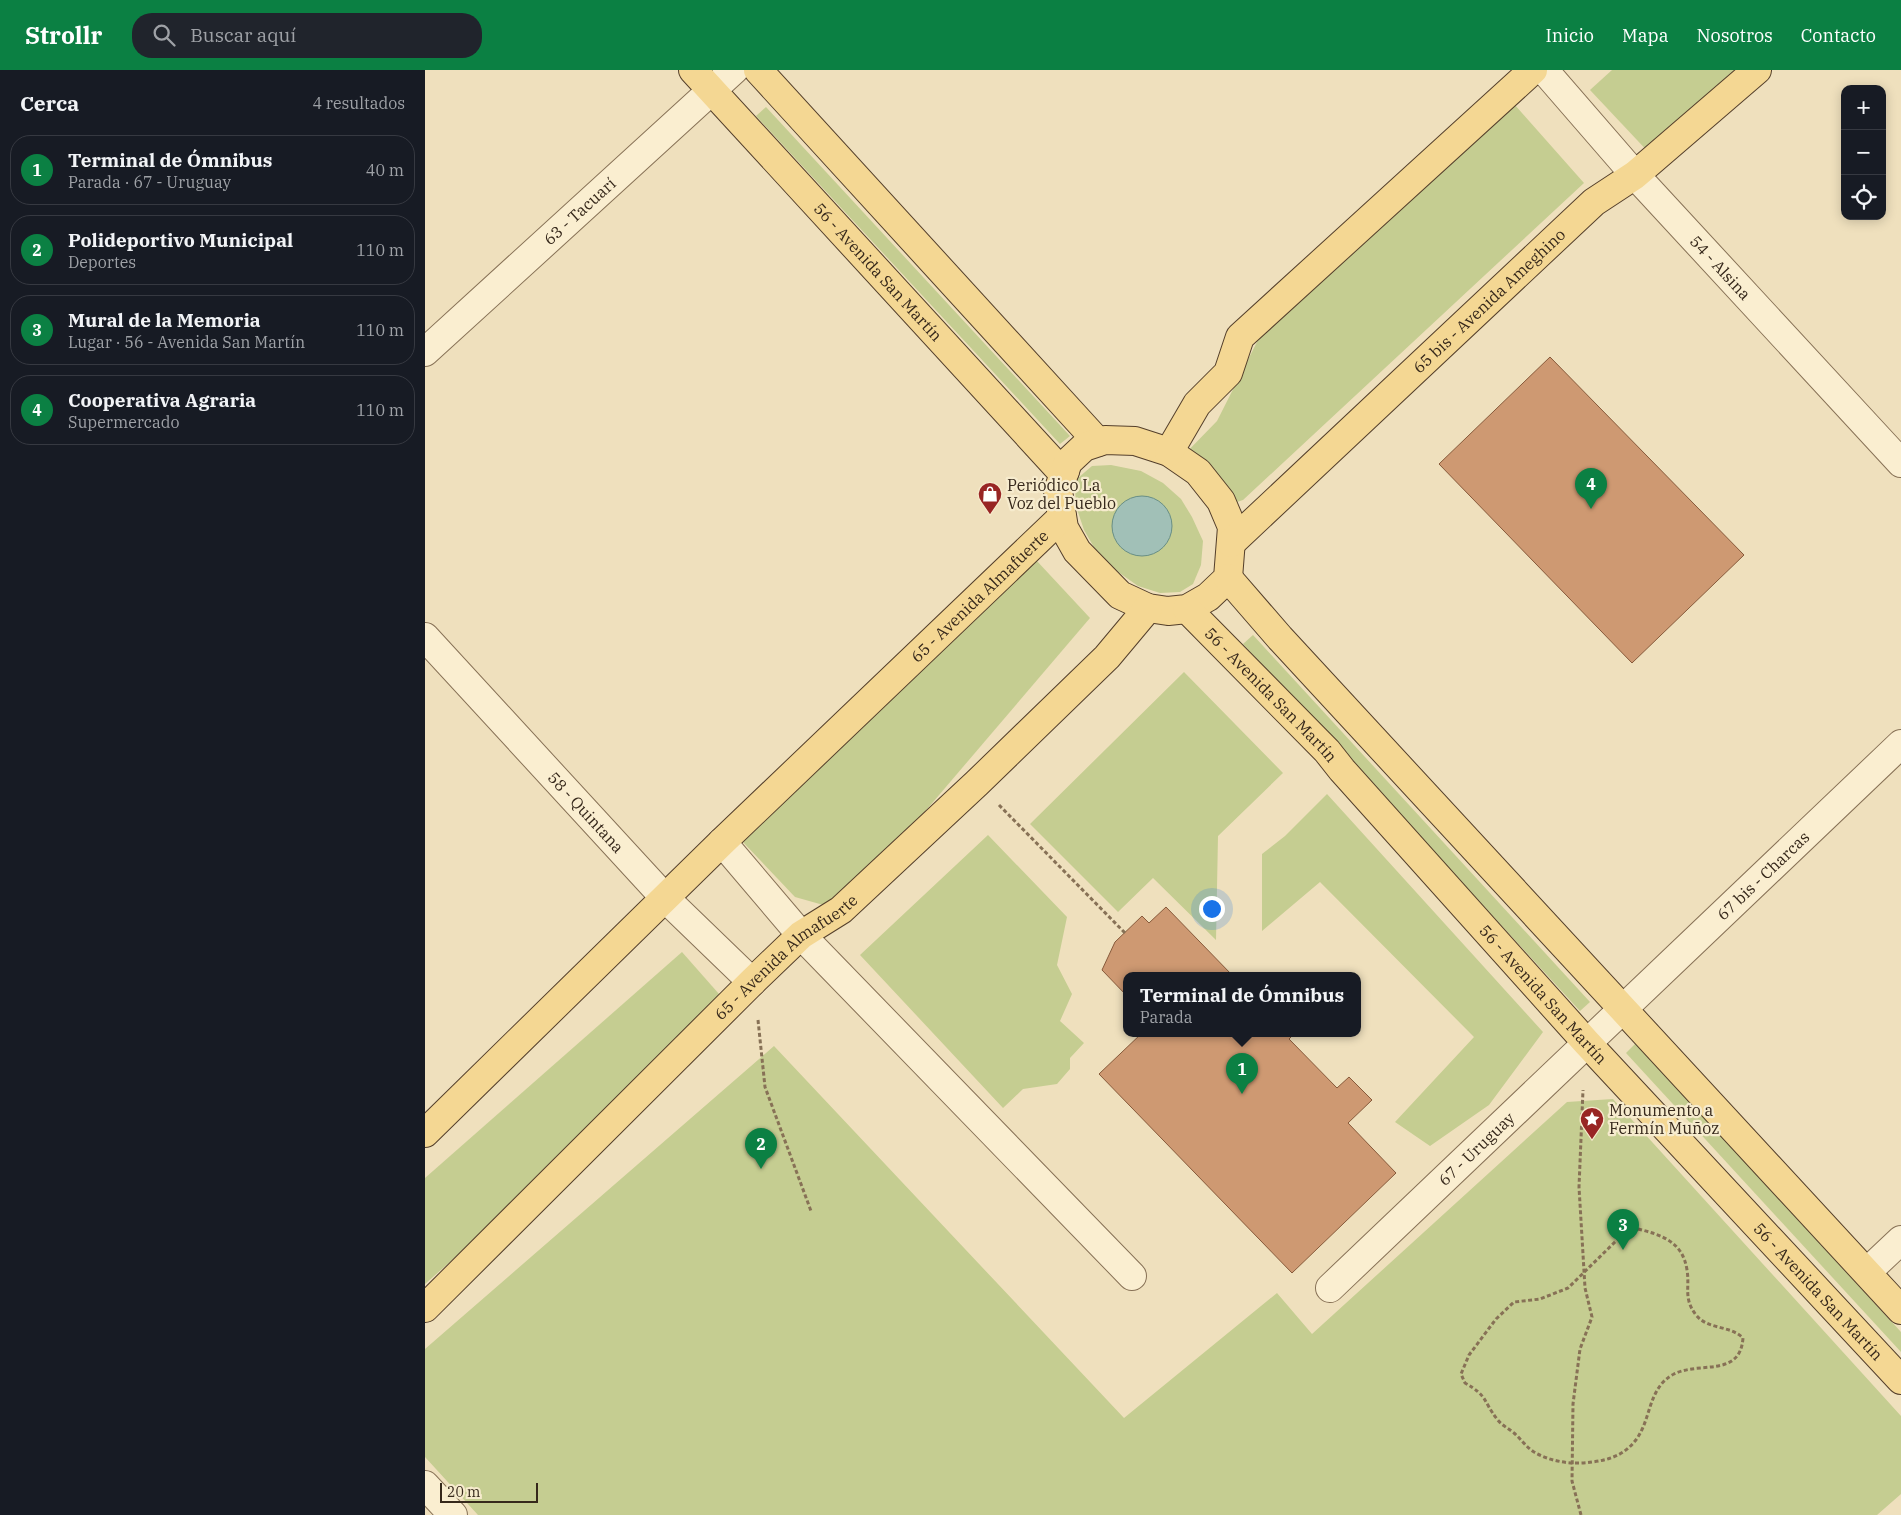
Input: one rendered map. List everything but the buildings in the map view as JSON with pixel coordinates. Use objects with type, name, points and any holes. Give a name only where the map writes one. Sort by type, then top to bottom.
[{"type":"main road","name":"56 - Avenida San Martín","points":[[693,70],[1061,471],[1065,471]]},
{"type":"main road","points":[[758,70],[1099,442]]},
{"type":"main road","points":[[1169,452],[1197,404],[1228,373],[1240,337],[1533,70]]},
{"type":"main road","name":"65 bis - Avenida Ameghino","points":[[1231,543],[1594,202],[1635,175],[1757,70]]},
{"type":"main road","points":[[1105,440],[1135,441],[1169,452],[1198,472],[1221,501],[1232,527],[1228,578],[1208,597],[1187,608],[1168,611],[1148,608],[1120,595],[1077,551],[1065,528],[1058,491],[1068,462],[1084,447],[1105,440]]},
{"type":"main road","name":"65 - Avenida Almafuerte","points":[[425,1133],[721,842],[1062,517]]},
{"type":"main road","points":[[1228,578],[1280,638],[1901,1310]]},
{"type":"main road","name":"65 - Avenida Almafuerte","points":[[425,1308],[801,935],[841,910],[977,783],[1107,656],[1148,608]]},
{"type":"main road","name":"56 - Avenida San Martín","points":[[1187,608],[1327,751],[1586,1042],[1901,1380]]},
{"type":"street","name":"63 - Tacuarí","points":[[425,352],[735,70]]},
{"type":"street","name":"54 - Alsina","points":[[1544,70],[1635,175],[1901,463]]},
{"type":"street","name":"58 - Quintana","points":[[425,637],[665,898],[744,990]]},
{"type":"street","name":"67 bis - Charcas","points":[[1623,1008],[1901,744]]},
{"type":"street","points":[[721,842],[801,935],[1132,1276]]},
{"type":"street","name":"67 - Uruguay","points":[[1330,1288],[1623,1008]]},
{"type":"street","points":[[1867,1272],[1901,1240]]},
{"type":"street","points":[[425,1485],[453,1515]]},
{"type":"path","points":[[977,783],[1125,933]]},
{"type":"path","points":[[744,990],[757,1015],[765,1088],[811,1210]]},
{"type":"path","points":[[1581,1515],[1572,1481],[1573,1404],[1580,1349],[1592,1317],[1585,1288],[1579,1187],[1583,1089]]},
{"type":"path","points":[[1638,1229],[1661,1235],[1678,1247],[1687,1270],[1686,1295],[1696,1315],[1709,1325],[1737,1331],[1743,1338],[1738,1358],[1725,1365],[1691,1368],[1673,1375],[1658,1386],[1650,1403],[1645,1424],[1635,1441],[1623,1452],[1608,1460],[1572,1463],[1549,1458],[1533,1451],[1501,1424],[1485,1398],[1476,1389],[1465,1383],[1461,1374],[1469,1355],[1496,1319],[1514,1302],[1541,1299],[1569,1288],[1617,1240],[1638,1229]]},
{"type":"green space","points":[[1612,70],[1747,70],[1653,157],[1590,90]]},
{"type":"green space","points":[[1514,104],[1584,183],[1243,500],[1228,505],[1181,458],[1217,421],[1259,338]]},
{"type":"green space","points":[[766,107],[1070,436],[1060,444],[756,116]]},
{"type":"green space","points":[[1111,465],[1141,471],[1163,483],[1181,499],[1192,517],[1203,541],[1201,565],[1193,584],[1180,592],[1160,593],[1138,586],[1114,569],[1095,549],[1084,530],[1077,509],[1075,491],[1078,478],[1092,466]]},
{"type":"green space","points":[[1036,560],[1090,618],[841,910],[795,897],[741,840]]},
{"type":"green space","points":[[1253,635],[1590,1002],[1580,1011],[1243,644]]},
{"type":"green space","points":[[1184,672],[1283,773],[1218,836],[1216,940],[1153,878],[1118,912],[1030,824]]},
{"type":"green space","points":[[1327,794],[1543,1032],[1489,1105],[1430,1146],[1395,1122],[1474,1037],[1320,882],[1262,931],[1262,854],[1285,836]]},
{"type":"green space","points":[[988,835],[1067,917],[1057,965],[1072,994],[1060,1021],[1084,1043],[1070,1058],[1070,1069],[1057,1084],[1023,1089],[1003,1108],[860,955]]},
{"type":"green space","points":[[682,952],[734,1011],[425,1284],[425,1178]]},
{"type":"green space","points":[[1636,1043],[1901,1332],[1901,1352],[1626,1053]]},
{"type":"green space","points":[[774,1046],[1124,1418],[1277,1293],[1312,1334],[1567,1102],[1613,1099],[1901,1416],[1901,1494],[1877,1515],[478,1515],[425,1457],[425,1349]]},
{"type":"water","points":[[1142,496],[1158,501],[1163,505],[1167,510],[1172,526],[1167,542],[1163,547],[1158,551],[1142,556],[1126,551],[1121,547],[1117,542],[1112,526],[1117,510],[1121,505],[1126,501]]},
{"type":"place","name":"Cooperativa Agraria","points":[[1591,509]]},
{"type":"place","name":"Periódico La Voz del Pueblo","points":[[990,515]]},
{"type":"place","name":"Terminal de Ómnibus","points":[[1242,1094]]},
{"type":"place","name":"Monumento a Fermín Muñoz","points":[[1592,1140]]},
{"type":"place","name":"Polideportivo Municipal","points":[[761,1169]]},
{"type":"place","name":"Mural de la Memoria","points":[[1623,1250]]}]
